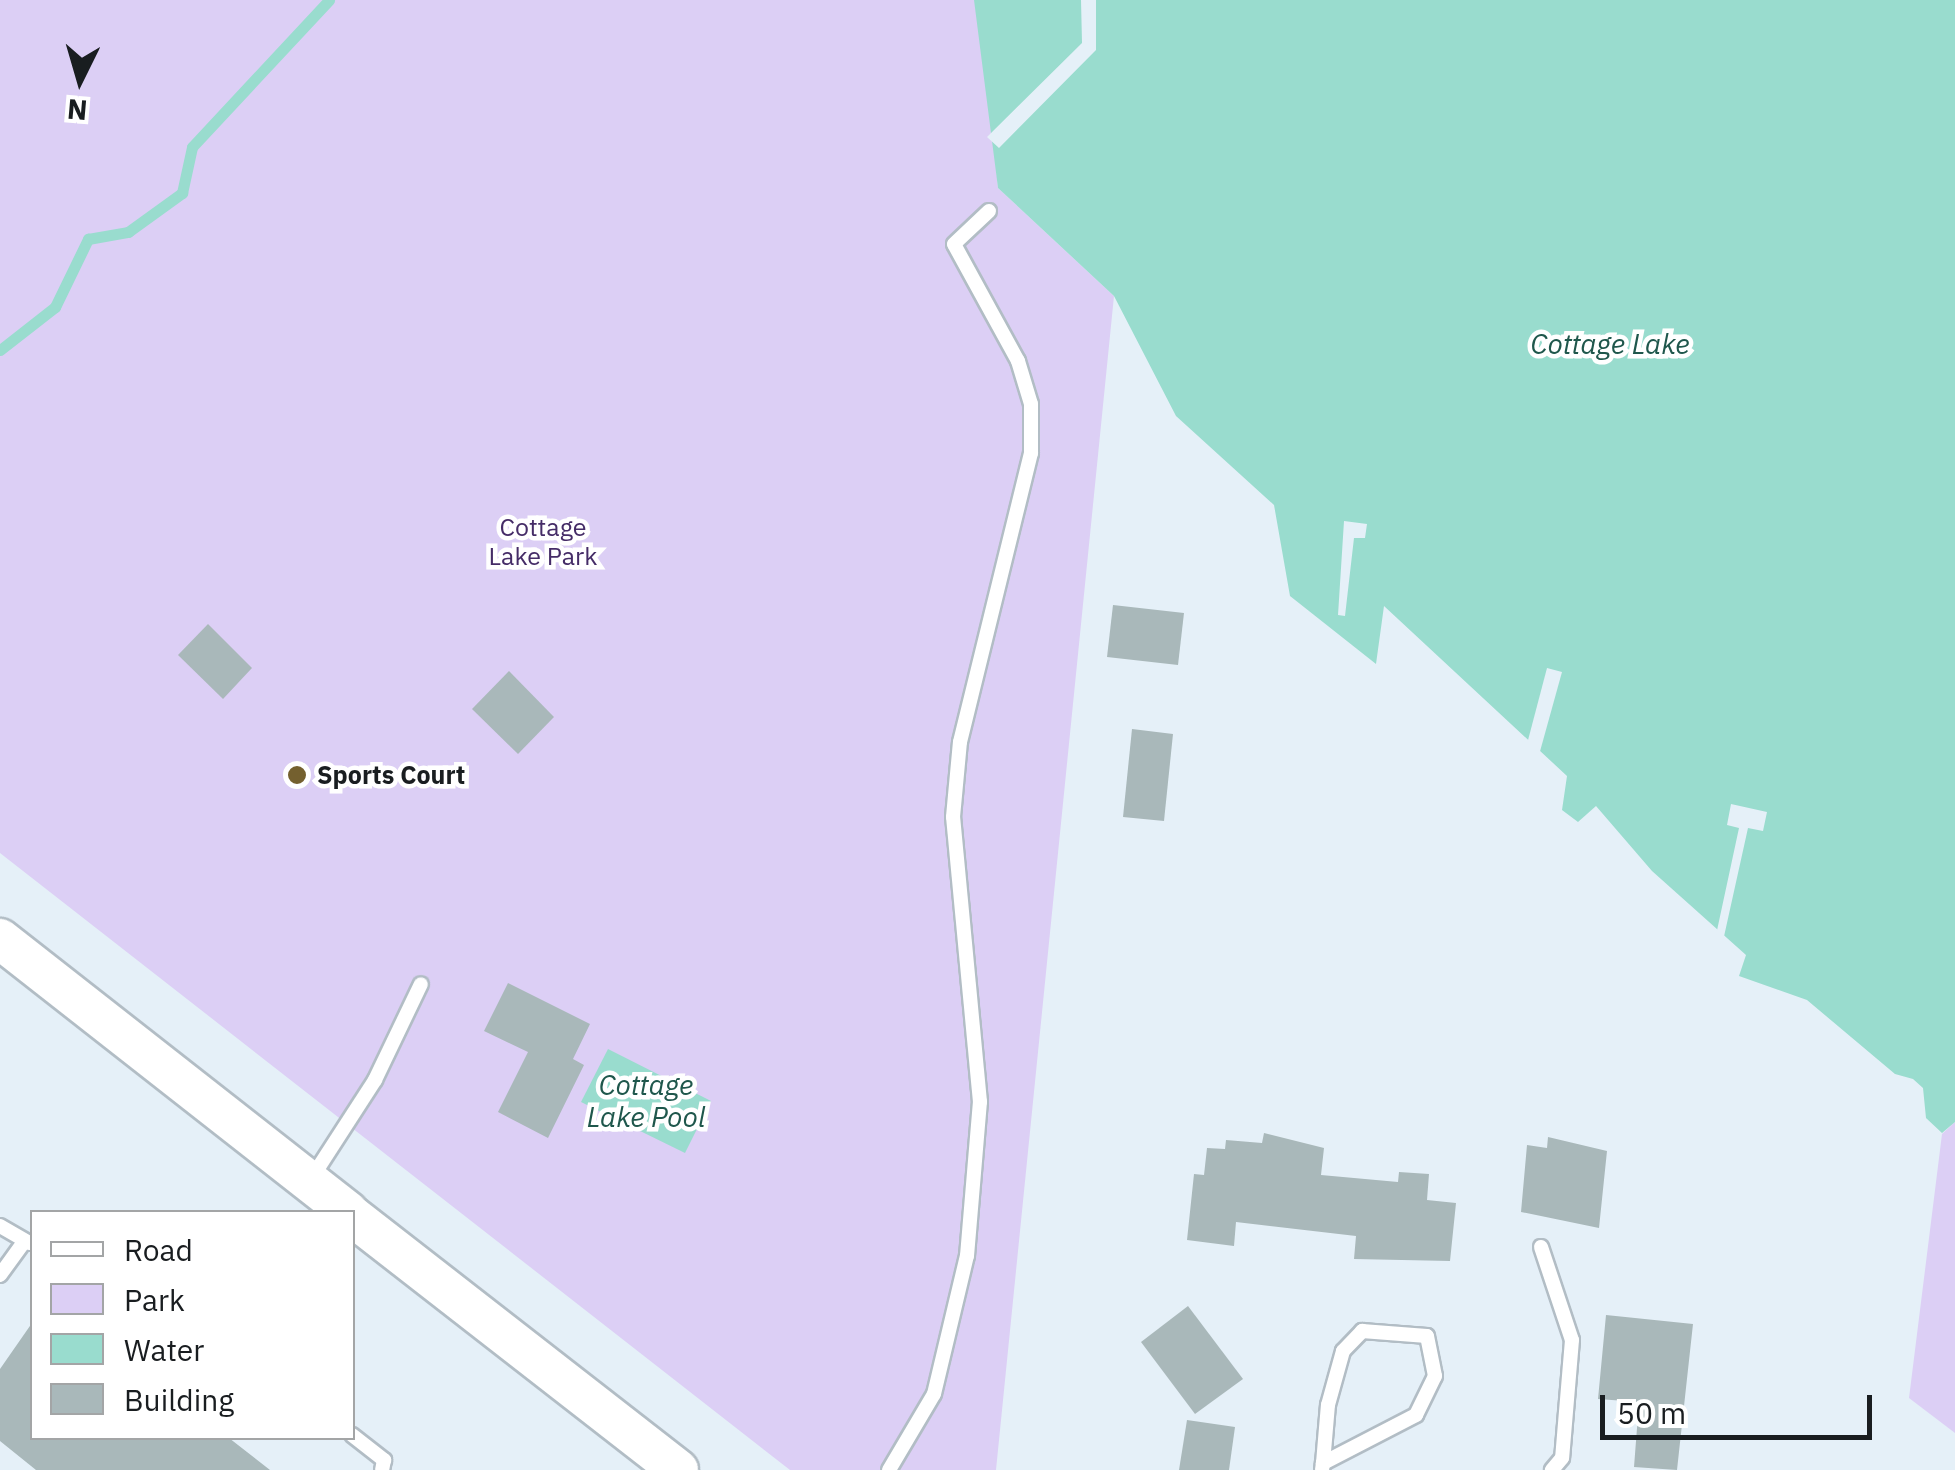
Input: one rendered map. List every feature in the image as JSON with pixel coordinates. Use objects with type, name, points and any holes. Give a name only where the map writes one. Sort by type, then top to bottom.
[{"type":"main road","points":[[0,939],[344,1210]]},
{"type":"main road","points":[[355,1218],[678,1470]]},
{"type":"lane","points":[[889,1470],[934,1394],[967,1256],[979,1122],[953,817],[960,742],[1032,453],[1031,404],[1018,361],[954,244],[989,211]]},
{"type":"lane","points":[[309,1182],[375,1080],[421,984]]},
{"type":"lane","points":[[0,1226],[28,1243],[0,1275]]},
{"type":"lane","points":[[1541,1247],[1572,1340],[1562,1458],[1552,1470]]},
{"type":"lane","points":[[1362,1331],[1426,1336],[1435,1376],[1416,1414],[1322,1466],[1343,1351],[1362,1331]]},
{"type":"lane","points":[[355,1437],[384,1460],[382,1470]]},
{"type":"green space","name":"Cottage Lake Park","points":[[0,0],[974,0],[981,6],[998,188],[1114,296],[996,1470],[790,1470],[0,853]]},
{"type":"green space","points":[[1955,1122],[1955,1433],[1909,1398],[1942,1134]]},
{"type":"water","name":"Cottage Lake","points":[[974,0],[1955,0],[1955,1122],[1942,1133],[1926,1118],[1923,1088],[1913,1079],[1895,1074],[1807,1000],[1739,976],[1746,955],[1652,871],[1596,806],[1578,822],[1562,810],[1567,776],[1384,606],[1376,664],[1290,596],[1274,505],[1176,416],[1114,296],[998,188]]},
{"type":"water","name":"Cottage Lake Pool","points":[[608,1049],[711,1101],[685,1153],[581,1102]]},
{"type":"pier","points":[[1081,0],[1096,0],[1096,50],[999,148],[987,137],[1082,43]]},
{"type":"pier","points":[[1344,521],[1367,524],[1365,538],[1354,538],[1345,616],[1338,615]]},
{"type":"pier","points":[[1547,668],[1562,672],[1539,755],[1527,744]]},
{"type":"pier","points":[[1731,804],[1767,812],[1763,831],[1748,828],[1723,941],[1716,935],[1739,828],[1727,825]]},
{"type":"building","points":[[1113,605],[1184,613],[1178,665],[1107,657]]},
{"type":"building","points":[[208,624],[252,668],[223,699],[178,655]]},
{"type":"building","points":[[509,671],[554,717],[518,754],[472,709]]},
{"type":"building","points":[[1132,729],[1173,734],[1164,821],[1123,817]]},
{"type":"building","points":[[508,983],[590,1024],[573,1059],[584,1065],[548,1138],[498,1112],[528,1052],[484,1031]]},
{"type":"building","points":[[1264,1133],[1324,1148],[1321,1175],[1398,1182],[1399,1172],[1429,1174],[1427,1200],[1456,1203],[1450,1261],[1354,1259],[1356,1236],[1236,1222],[1234,1246],[1187,1240],[1194,1174],[1204,1175],[1207,1148],[1225,1149],[1226,1140],[1262,1143]]},
{"type":"building","points":[[1548,1137],[1607,1151],[1599,1228],[1521,1212],[1527,1145],[1547,1148]]},
{"type":"building","points":[[1188,1306],[1243,1379],[1195,1414],[1141,1342]]},
{"type":"building","points":[[1606,1315],[1693,1324],[1677,1470],[1634,1467],[1639,1402],[1598,1399]]},
{"type":"building","points":[[30,1326],[30,1440],[232,1440],[270,1470],[36,1470],[0,1441],[0,1369]]},
{"type":"building","points":[[1187,1420],[1235,1427],[1229,1470],[1179,1470]]},
{"type":"waterway","points":[[0,350],[55,307],[88,239],[128,232],[182,193],[192,147],[329,0]]},
{"type":"place","name":"Sports Court","points":[[297,775]]}]
